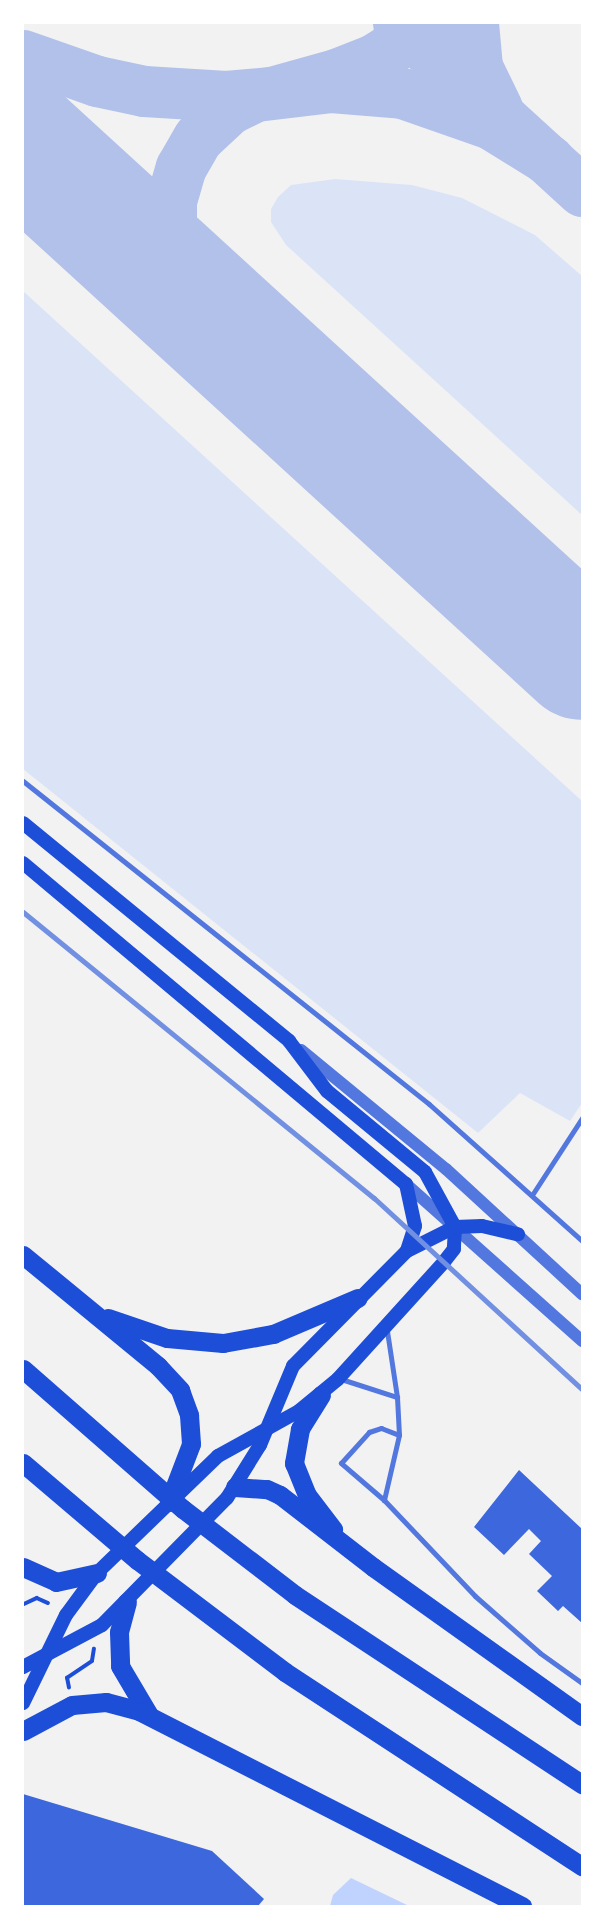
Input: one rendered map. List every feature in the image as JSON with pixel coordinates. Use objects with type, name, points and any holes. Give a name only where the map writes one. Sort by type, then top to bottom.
[{"type":"highway","points":[[23,1255],[158,1366],[186,1401],[191,1444],[169,1502]]},
{"type":"highway","points":[[89,1311],[167,1338],[223,1343],[273,1335],[358,1298]]},
{"type":"highway","points":[[23,1369],[125,1461],[239,1553],[345,1630],[582,1784]]},
{"type":"highway","points":[[321,1395],[300,1429],[294,1463],[307,1494],[323,1510],[341,1542]]},
{"type":"highway","points":[[23,1463],[192,1603],[350,1716],[582,1866]]},
{"type":"highway","points":[[235,1487],[267,1489],[280,1495],[582,1716]]},
{"type":"highway","points":[[23,1567],[56,1582],[97,1573]]},
{"type":"highway","points":[[127,1602],[119,1632],[120,1666],[150,1716]]},
{"type":"highway","points":[[23,1731],[72,1705],[92,1702],[123,1705],[150,1716],[522,1906]]},
{"type":"main road","points":[[23,823],[289,1041],[327,1091],[425,1172],[454,1227],[454,1249],[321,1395],[218,1456],[97,1573],[66,1615],[50,1654],[23,1703]]},
{"type":"main road","points":[[23,863],[406,1184],[414,1205],[415,1226],[407,1251]]},
{"type":"main road","points":[[23,1667],[92,1633],[127,1602],[235,1487],[267,1428],[293,1366],[407,1251],[454,1227],[482,1226],[518,1234]]},
{"type":"street","points":[[289,1041],[518,1234],[582,1294]]},
{"type":"street","points":[[406,1184],[582,1341]]},
{"type":"lane","points":[[23,781],[393,1074],[582,1241]]},
{"type":"lane","points":[[532,1195],[582,1118]]},
{"type":"lane","points":[[384,1500],[399,1435],[397,1397],[386,1325]]},
{"type":"lane","points":[[338,1378],[397,1397]]},
{"type":"lane","points":[[399,1435],[381,1428],[369,1432],[341,1463],[384,1500],[475,1596],[540,1653],[582,1683]]},
{"type":"path","points":[[24,1604],[37,1598],[48,1603]]},
{"type":"path","points":[[70,1695],[67,1678],[92,1661],[94,1648]]},
{"type":"shaded area","points":[[335,179],[412,185],[462,198],[535,235],[582,276],[582,515],[286,245],[271,222],[271,209],[278,197],[291,185]]},
{"type":"shaded area","points":[[23,291],[582,801],[582,1103],[570,1121],[520,1093],[478,1133],[23,769]]},
{"type":"water","points":[[351,1878],[409,1906],[330,1906],[333,1895]]},
{"type":"building","points":[[519,1470],[582,1529],[582,1623],[563,1606],[558,1611],[537,1591],[552,1576],[529,1554],[541,1541],[529,1529],[504,1555],[474,1527]]},
{"type":"building","points":[[23,1794],[212,1851],[264,1899],[258,1906],[23,1906]]},
{"type":"taxiway","points":[[398,23],[582,191]]},
{"type":"taxiway","points":[[23,55],[97,81],[144,91],[226,96],[271,92],[336,74],[374,59],[431,23]]},
{"type":"taxiway","points":[[473,23],[477,67],[497,108]]},
{"type":"taxiway","points":[[214,319],[179,264],[171,232],[171,201],[181,167],[198,138],[229,109],[256,96],[331,87],[402,93],[491,124],[549,160]]},
{"type":"taxiway","points":[[549,625],[582,652]]},
{"type":"runway","points":[[23,145],[582,656]]},
{"type":"railway","points":[[23,912],[374,1198],[582,1389]]}]
